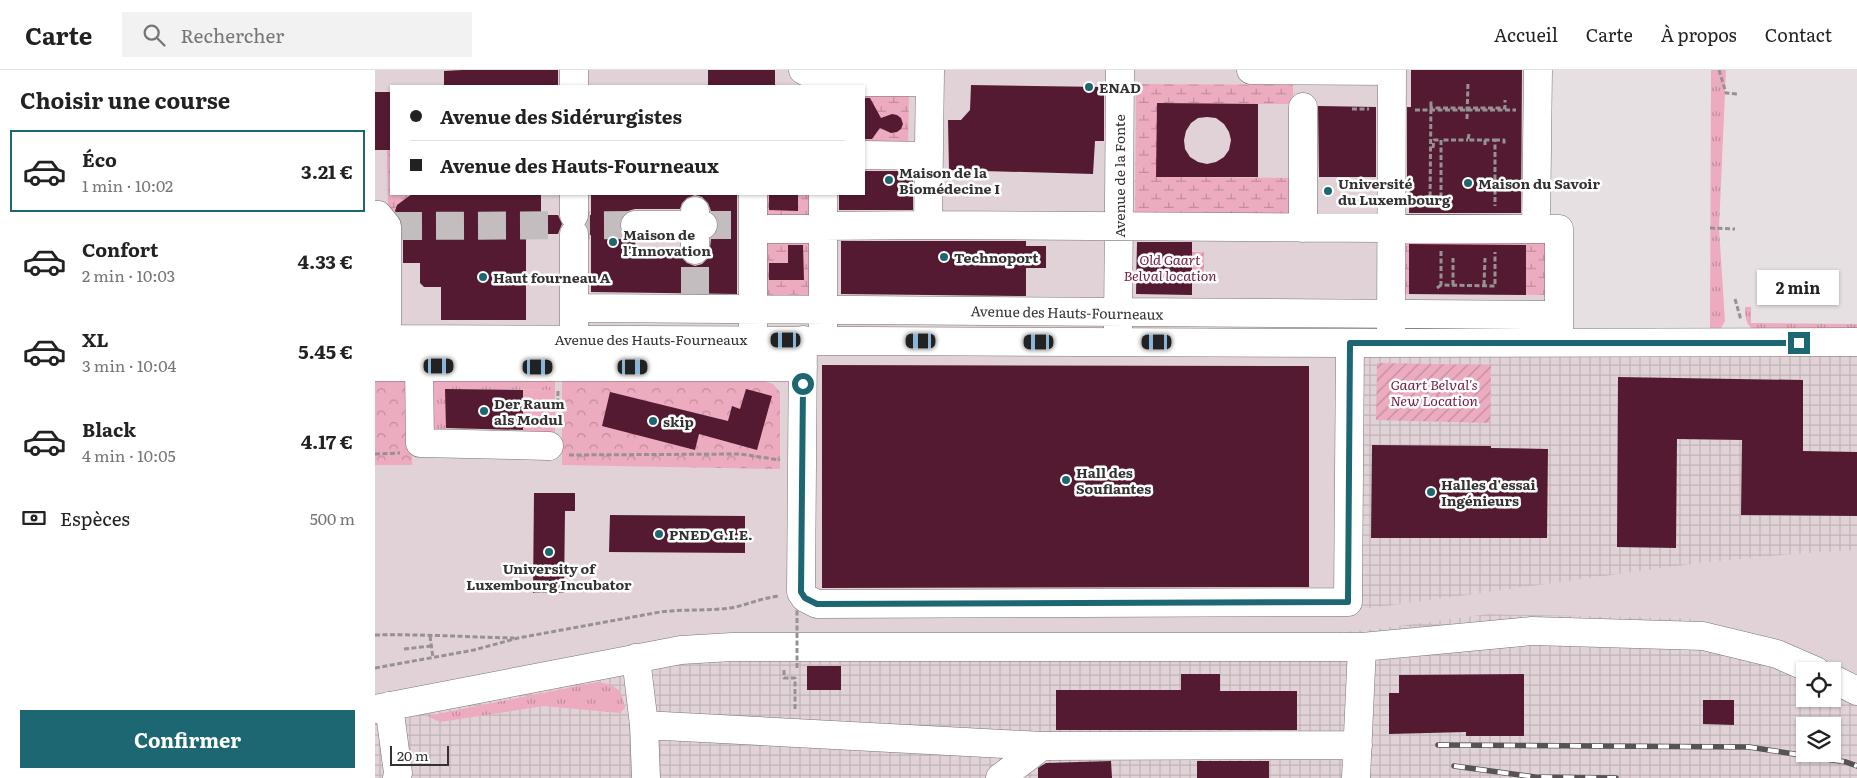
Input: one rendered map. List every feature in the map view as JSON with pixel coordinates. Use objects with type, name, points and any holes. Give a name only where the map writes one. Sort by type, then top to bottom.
[{"type":"street","points":[[574,70],[574,85]]},
{"type":"street","points":[[803,70],[825,82],[902,76],[930,76],[928,225]]},
{"type":"street","name":"Avenue de la Fonte","points":[[1118,342],[1120,70]]},
{"type":"street","points":[[1251,70],[1392,70],[1391,343]]},
{"type":"street","points":[[1303,228],[1304,70]]},
{"type":"street","points":[[1536,229],[1537,70]]},
{"type":"street","points":[[865,155],[929,156]]},
{"type":"street","points":[[753,195],[751,226],[753,339]]},
{"type":"street","points":[[823,195],[823,310],[803,367],[799,601],[805,598],[817,604],[1348,602],[1350,343]]},
{"type":"street","points":[[574,214],[574,339]]},
{"type":"street","points":[[381,339],[385,222]]},
{"type":"street","points":[[635,225],[697,228]]},
{"type":"street","points":[[751,226],[823,228],[928,225],[1559,230],[1559,342]]},
{"type":"street","name":"Avenue des Hauts-Fourneaux","points":[[574,308],[695,302],[753,309],[1559,315]]},
{"type":"street","name":"Avenue des Hauts-Fourneaux","points":[[381,339],[753,339],[1350,343],[1857,342]]},
{"type":"street","name":"Avenue des Hauts-Fourneaux","points":[[375,366],[803,367]]},
{"type":"street","points":[[419,366],[420,443],[558,446]]},
{"type":"street","points":[[397,778],[398,773],[382,707],[681,650],[790,657],[1362,647],[1532,631],[1703,636],[1777,654],[1796,662]]},
{"type":"street","points":[[1357,778],[1362,647]]},
{"type":"street","points":[[636,658],[646,778]]},
{"type":"street","points":[[1841,683],[1857,691]]},
{"type":"street","points":[[643,725],[1042,746],[1358,745]]},
{"type":"street","points":[[1000,778],[1042,746]]},
{"type":"path","points":[[1719,70],[1726,94],[1737,94]]},
{"type":"path","points":[[1467,82],[1467,119]]},
{"type":"path","points":[[1430,204],[1431,100],[1431,108],[1467,107],[1505,108],[1505,100]]},
{"type":"path","points":[[1352,109],[1375,109]]},
{"type":"path","points":[[1412,110],[1516,110]]},
{"type":"path","points":[[1433,148],[1433,140],[1441,140]]},
{"type":"path","points":[[1453,140],[1453,146]]},
{"type":"path","points":[[1485,140],[1485,146]]},
{"type":"path","points":[[1495,140],[1504,140],[1504,146]]},
{"type":"path","points":[[1710,228],[1735,229]]},
{"type":"path","points":[[1453,258],[1453,285]]},
{"type":"path","points":[[1484,285],[1485,258]]},
{"type":"path","points":[[1437,288],[1441,285]]},
{"type":"path","points":[[1495,286],[1499,288]]},
{"type":"path","points":[[558,367],[558,446],[740,454],[780,460]]},
{"type":"path","points":[[375,668],[474,650],[518,638],[678,610],[733,608],[763,598],[792,596],[799,601],[790,657],[784,678],[795,678],[795,733]]},
{"type":"path","points":[[375,635],[407,634],[518,638]]},
{"type":"path","points":[[430,636],[433,658]]},
{"type":"path","points":[[403,649],[431,646]]},
{"type":"shaded area","points":[[375,70],[1538,70],[1554,343],[1348,609],[1364,609],[1551,581],[1699,563],[1857,550],[1857,678],[1841,672],[1841,662],[1811,662],[1686,618],[1487,614],[1391,627],[1302,636],[375,696]]},
{"type":"shaded area","points":[[1350,343],[1857,353],[1857,550],[1699,563],[1364,609],[1348,609]]},
{"type":"shaded area","points":[[1487,614],[1686,618],[1774,640],[1825,662],[1796,662],[1796,707],[1841,707],[1841,669],[1857,678],[1857,778],[375,778],[375,696],[680,636],[1302,636],[1391,627]]},
{"type":"green space","points":[[1711,70],[1726,70],[1719,228],[1725,321],[1721,328],[1710,334]]},
{"type":"green space","points":[[1136,84],[1293,85],[1293,104],[1157,104],[1157,177],[1291,178],[1290,220],[1135,219]]},
{"type":"green space","points":[[865,92],[909,92],[908,151],[865,151],[865,140],[874,136],[880,128],[902,123],[901,119],[894,114],[881,118],[875,108],[865,103]]},
{"type":"green space","points":[[375,135],[390,135],[390,195],[409,195],[416,198],[427,195],[441,195],[441,214],[397,205],[395,214],[388,214],[387,150]]},
{"type":"green space","points":[[758,195],[819,195],[818,223],[757,222]]},
{"type":"green space","points":[[757,236],[819,236],[819,296],[758,296]]},
{"type":"green space","points":[[1398,238],[1554,240],[1554,295],[1398,294]]},
{"type":"green space","name":"Old Gaart Belval location","points":[[1137,252],[1204,252],[1204,283],[1136,283]]},
{"type":"green space","points":[[1745,307],[1751,307],[1751,323],[1857,324],[1857,332],[1756,332],[1747,321]]},
{"type":"green space","name":"Gaart Belval's New Location","points":[[1377,363],[1491,365],[1490,423],[1376,420]]},
{"type":"green space","points":[[375,378],[413,379],[412,465],[375,465]]},
{"type":"green space","points":[[425,378],[555,379],[555,390],[446,389],[446,432],[432,432]]},
{"type":"green space","points":[[562,379],[760,380],[773,384],[780,392],[780,469],[562,465]]},
{"type":"green space","points":[[523,390],[555,390],[555,432],[523,432]]},
{"type":"green space","points":[[598,682],[614,687],[620,692],[625,708],[620,713],[544,706],[440,722],[427,716]]},
{"type":"building","points":[[558,70],[558,85],[444,85],[444,71]]},
{"type":"building","points":[[708,70],[775,70],[775,85],[708,85]]},
{"type":"building","name":"Maison du Savoir","points":[[1411,70],[1522,70],[1521,213],[1409,213],[1410,178],[1407,178],[1407,107],[1411,107]]},
{"type":"building","points":[[971,85],[1104,87],[1104,141],[1095,141],[1093,174],[949,170],[948,120],[961,120],[970,110]]},
{"type":"building","points":[[375,92],[390,92],[390,150],[375,150]]},
{"type":"building","points":[[865,98],[870,98],[881,118],[892,114],[897,115],[901,118],[903,124],[897,132],[891,133],[880,128],[872,139],[865,139]]},
{"type":"building","points":[[1157,103],[1258,104],[1258,177],[1156,177]],"holes":[[[1198,118],[1216,118],[1224,124],[1229,132],[1231,140],[1229,150],[1224,157],[1216,162],[1207,164],[1198,162],[1190,157],[1185,149],[1186,131],[1191,123]]]},
{"type":"building","points":[[1318,106],[1376,107],[1376,177],[1319,177]]},
{"type":"building","name":"Maison de la Biomédecine I","points":[[865,171],[913,171],[913,210],[839,210],[839,195],[865,195]]},
{"type":"building","name":"Haut fourneau A","points":[[411,195],[541,195],[541,215],[558,215],[562,224],[558,234],[526,234],[526,320],[441,320],[441,287],[424,287],[420,283],[420,263],[403,263],[403,226],[395,211],[397,205]]},
{"type":"building","name":"Maison de l'Innovation","points":[[591,195],[695,195],[737,195],[737,294],[591,292],[591,235],[586,224],[590,215]],"holes":[[[695,195],[702,197],[708,203],[719,225],[717,232],[711,239],[709,257],[702,264],[695,266],[687,263],[681,257],[679,250],[636,250],[635,241],[627,238],[621,232],[619,225],[621,218],[628,211],[635,209],[680,209],[682,203],[687,198]]]},
{"type":"building","points":[[769,195],[798,195],[798,211],[769,210]]},
{"type":"building","name":"Technoport","points":[[841,241],[1026,241],[1026,246],[1046,246],[1046,268],[1026,268],[1026,296],[841,294]]},
{"type":"building","points":[[1137,242],[1192,242],[1192,295],[1136,294]]},
{"type":"building","points":[[1409,244],[1526,245],[1526,295],[1409,294]]},
{"type":"building","points":[[788,245],[803,245],[804,280],[769,280],[769,263],[788,263]]},
{"type":"building","name":"Hall des Souflantes","points":[[822,365],[1309,366],[1309,587],[822,588]]},
{"type":"building","points":[[1618,377],[1803,380],[1803,451],[1857,452],[1857,516],[1741,515],[1742,440],[1677,439],[1676,548],[1617,547]]},
{"type":"building","name":"Der Raum als Modul","points":[[445,389],[523,390],[523,430],[446,428]]},
{"type":"building","points":[[746,389],[772,396],[757,450],[699,434],[695,450],[602,426],[610,392],[728,421],[732,406],[740,409]]},
{"type":"building","name":"Halles d'essai Ingénieurs","points":[[1372,445],[1491,446],[1491,448],[1548,449],[1547,538],[1371,538]]},
{"type":"building","name":"University of Luxembourg Incubator","points":[[534,493],[575,493],[575,511],[565,511],[564,593],[533,593]]},
{"type":"building","name":"PNED G.I.E.","points":[[610,515],[745,516],[745,553],[609,552]]},
{"type":"building","points":[[807,666],[841,666],[841,690],[807,690]]},
{"type":"building","points":[[1181,674],[1220,674],[1220,691],[1297,691],[1297,730],[1056,730],[1056,690],[1181,690]]},
{"type":"building","points":[[1524,674],[1524,736],[1466,736],[1466,732],[1389,734],[1389,693],[1399,693],[1399,675]]},
{"type":"building","points":[[1703,700],[1734,700],[1734,725],[1703,724]]},
{"type":"building","points":[[1111,761],[1112,778],[1038,778],[1038,768],[1046,763]]},
{"type":"building","points":[[1197,761],[1269,761],[1269,778],[1197,778]]},
{"type":"tunnel","points":[[394,226],[635,225]]},
{"type":"tunnel","points":[[703,225],[747,225]]},
{"type":"tunnel","points":[[695,250],[695,295]]},
{"type":"railway","points":[[1438,745],[1749,747],[1846,762],[1857,766]]},
{"type":"railway","points":[[1454,766],[1535,777],[1616,778]]},
{"type":"place","name":"ENAD","points":[[1089,87]]},
{"type":"place","name":"Maison de la Biomédecine I","points":[[889,180]]},
{"type":"place","name":"Maison du Savoir","points":[[1468,183]]},
{"type":"place","name":"Université du Luxembourg","points":[[1328,191]]},
{"type":"place","name":"Maison de l'Innovation","points":[[613,242]]},
{"type":"place","name":"Technoport","points":[[944,257]]},
{"type":"place","name":"Haut fourneau A","points":[[483,277]]},
{"type":"place","name":"Der Raum als Modul","points":[[484,411]]},
{"type":"place","name":"skip","points":[[653,421]]},
{"type":"place","name":"Hall des Souflantes","points":[[1066,480]]},
{"type":"place","name":"Halles d'essai Ingénieurs","points":[[1431,492]]},
{"type":"place","name":"PNED G.I.E.","points":[[659,534]]},
{"type":"place","name":"University of Luxembourg Incubator","points":[[549,552]]},
{"type":"route","points":[[803,384],[801,592],[805,598],[817,604],[1348,602],[1350,343],[1799,343]]}]
